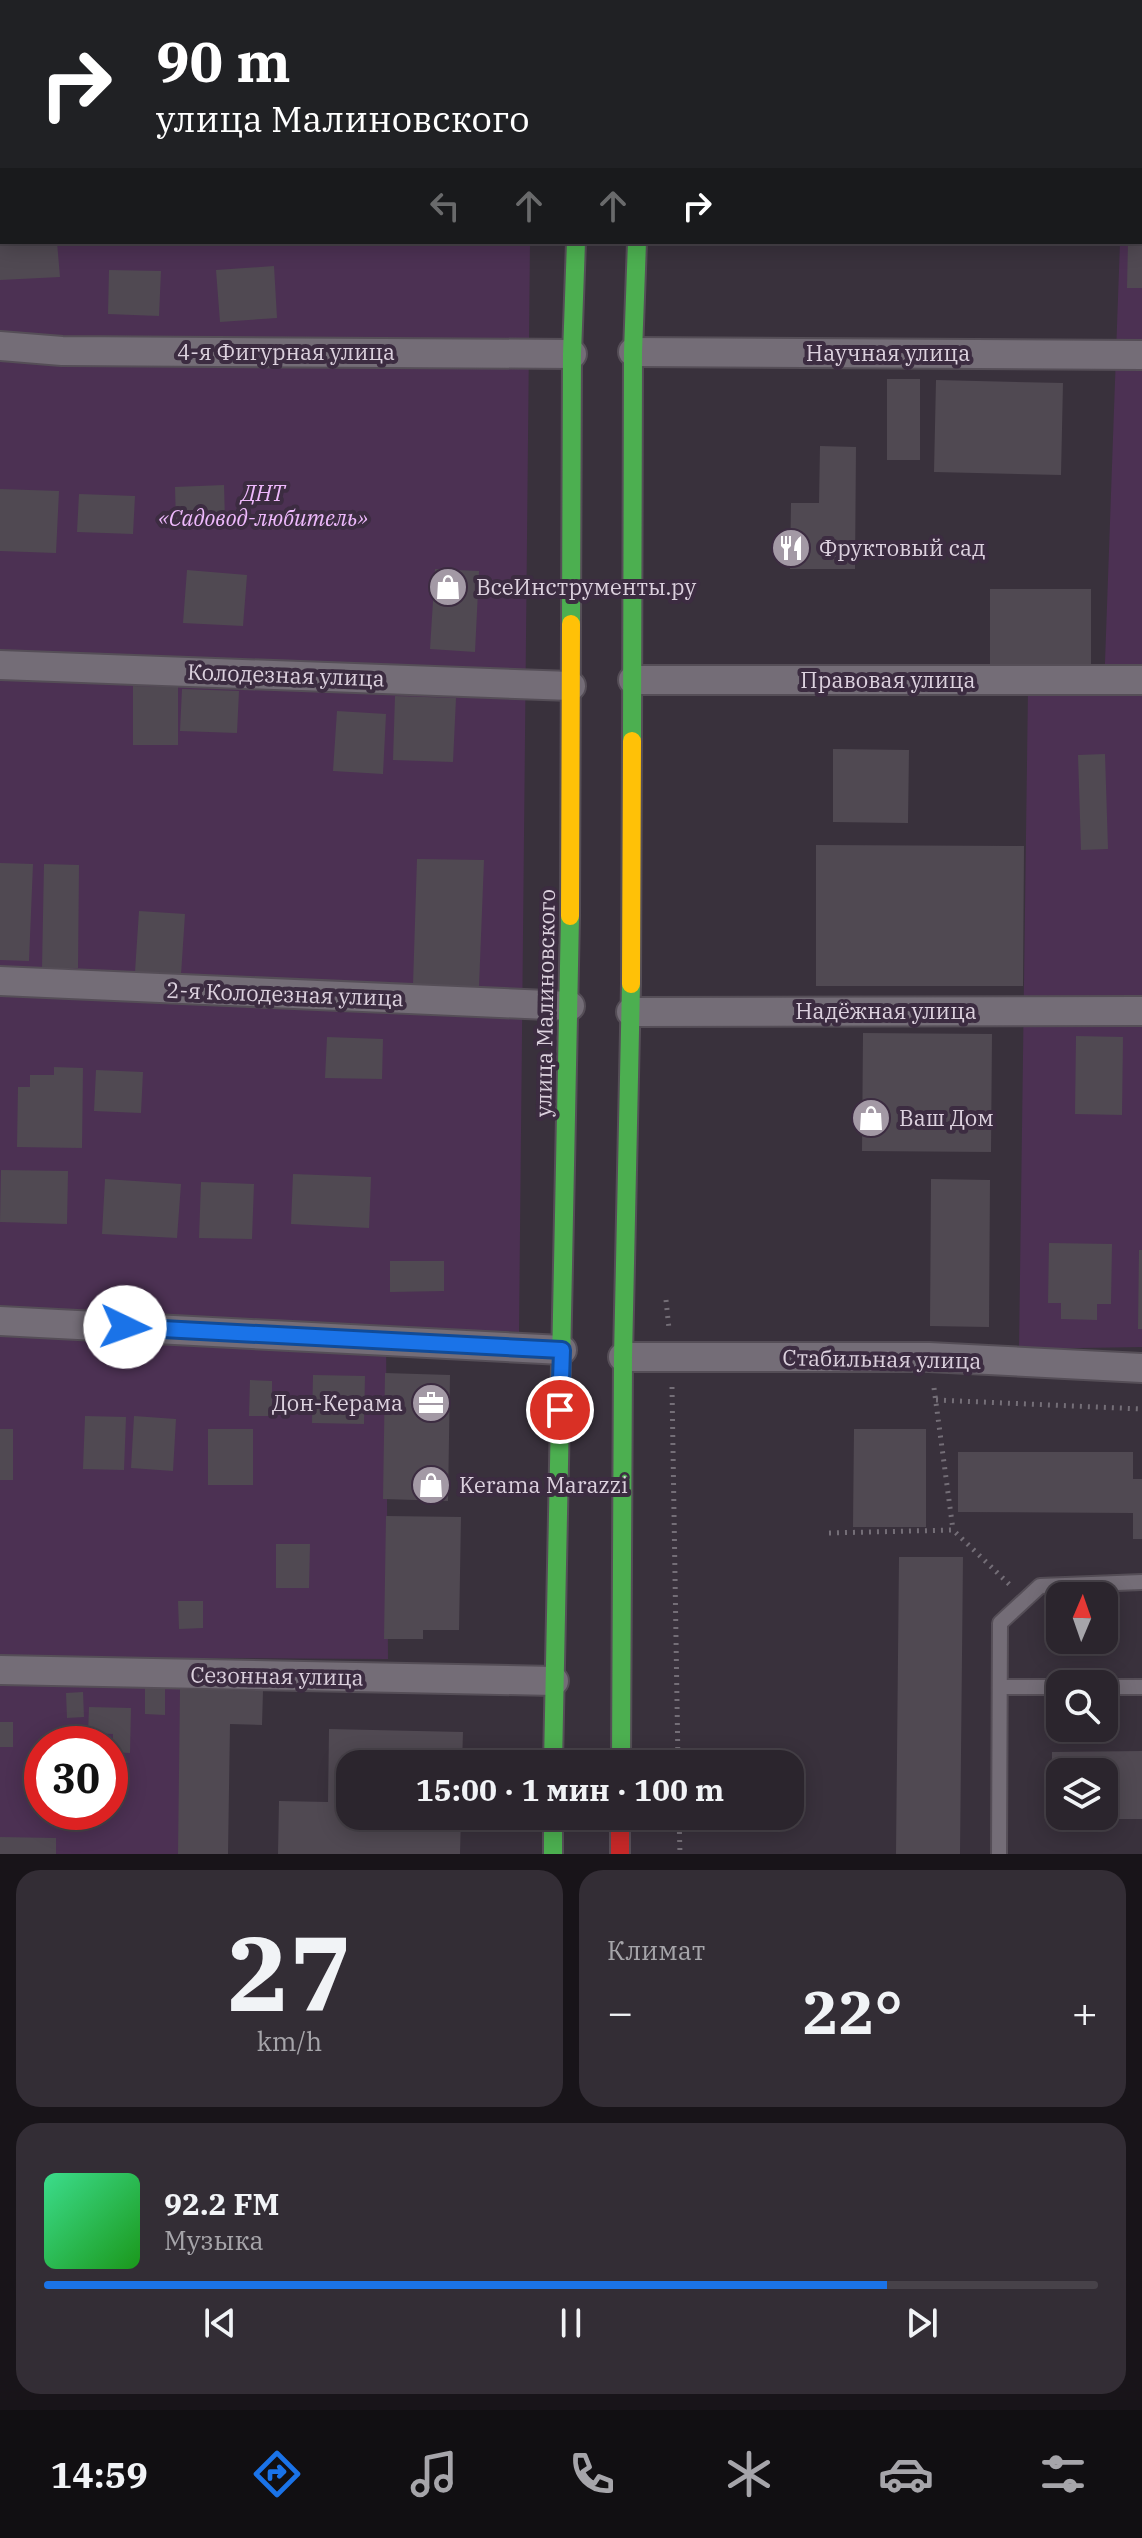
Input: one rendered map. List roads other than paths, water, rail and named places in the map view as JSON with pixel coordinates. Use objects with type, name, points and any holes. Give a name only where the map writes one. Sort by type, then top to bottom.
[{"type":"highway","name":"улица Малиновского","points":[[553,1750],[570,1006],[572,354],[576,244]]},
{"type":"highway","points":[[621,1750],[623,1357],[631,1012],[633,352],[637,244]]},
{"type":"highway","points":[[553,1830],[553,1854]]},
{"type":"highway","points":[[620,1830],[620,1854]]},
{"type":"street","name":"4-я Фигурная улица","points":[[0,346],[62,351],[572,354]]},
{"type":"street","name":"Научная улица","points":[[633,352],[1142,355]]},
{"type":"street","name":"Колодезная улица","points":[[0,665],[571,686]]},
{"type":"street","name":"Правовая улица","points":[[633,680],[1142,680]]},
{"type":"street","name":"2-я Колодезная улица","points":[[0,981],[570,1006]]},
{"type":"street","name":"Надёжная улица","points":[[631,1012],[1142,1011]]},
{"type":"street","points":[[0,1321],[562,1350]]},
{"type":"street","name":"Стабильная улица","points":[[623,1357],[929,1357],[1142,1368]]},
{"type":"street","name":"Сезонная улица","points":[[0,1670],[554,1681]]},
{"type":"lane","points":[[999,1854],[1000,1623],[1040,1586],[1142,1582]]},
{"type":"lane","points":[[1000,1687],[1046,1687]]},
{"type":"lane","points":[[1118,1687],[1142,1687]]},
{"type":"place","name":"Фруктовый сад","points":[[791,548]]},
{"type":"place","name":"ВсеИнструменты.ру","points":[[448,587]]},
{"type":"place","name":"Ваш Дом","points":[[871,1118]]},
{"type":"place","name":"Дон-Керама","points":[[431,1403]]},
{"type":"place","name":"Kerama Marazzi","points":[[431,1485]]},
{"type":"park label","name":"ДНТ «Садовод-любитель»","points":[[263,506]]}]
